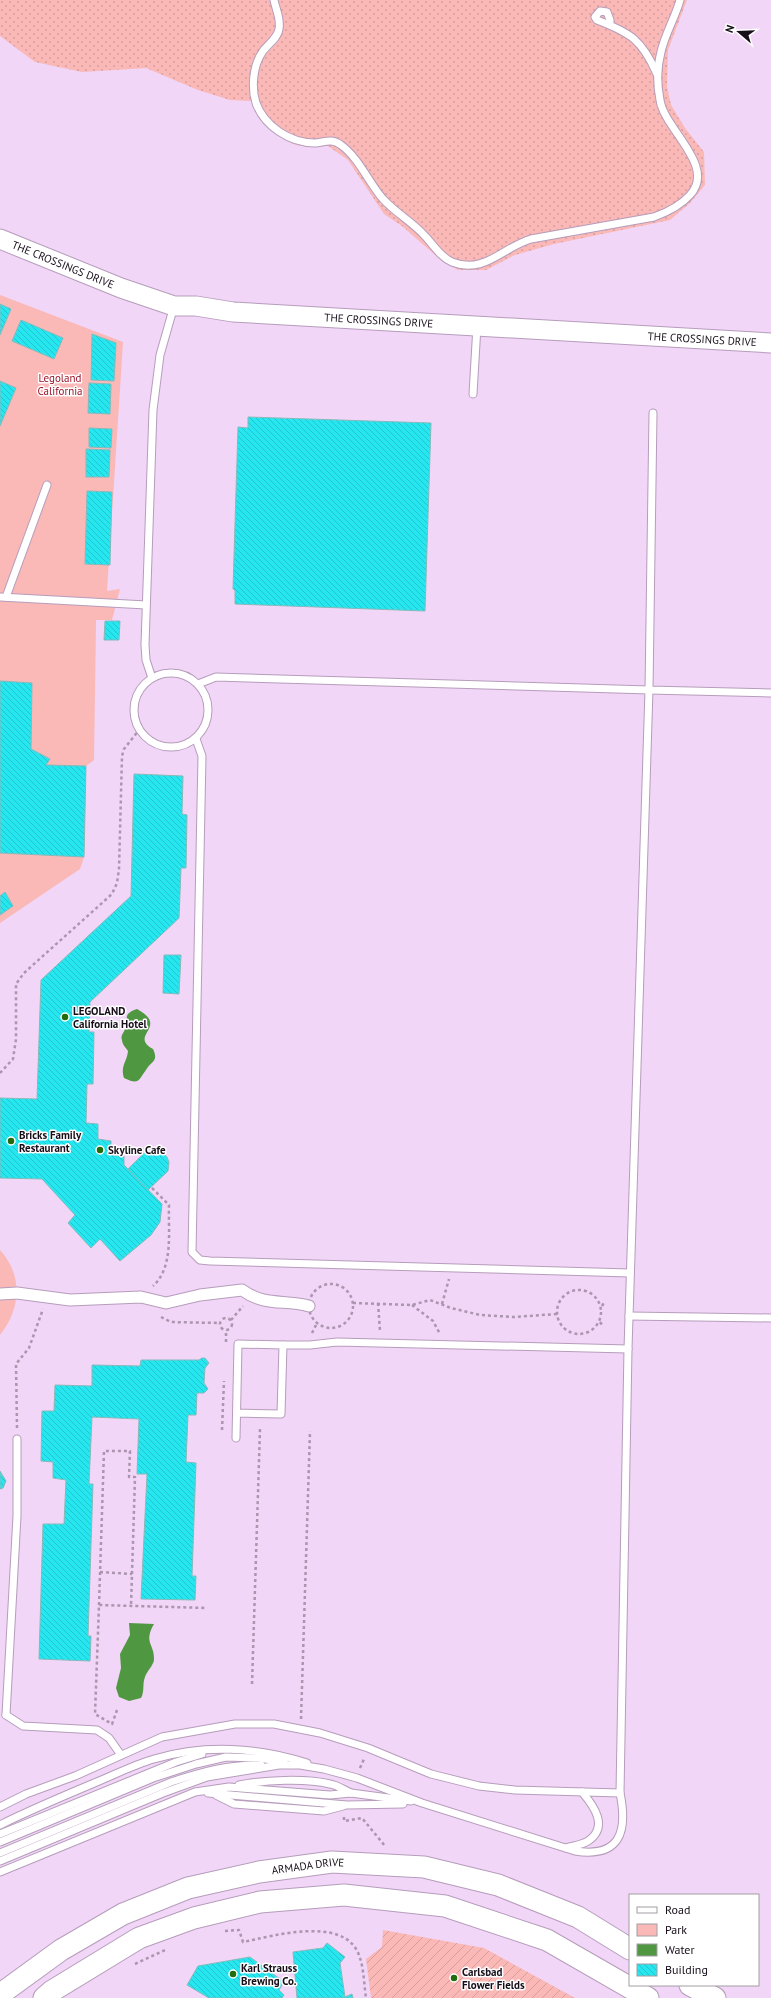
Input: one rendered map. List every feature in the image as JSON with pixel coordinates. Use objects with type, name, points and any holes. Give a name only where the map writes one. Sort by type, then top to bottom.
[{"type":"main road","name":"ARMADA DRIVE","points":[[0,1997],[6,1990],[61,1950],[123,1914],[188,1888],[259,1872],[332,1862],[424,1867],[498,1885],[578,1917],[629,1948]]},
{"type":"main road","points":[[44,1998],[52,1991],[140,1938],[194,1918],[260,1902],[344,1895],[445,1906],[540,1938],[648,1998]]},
{"type":"main road","points":[[692,1986],[715,1998]]},
{"type":"street","name":"THE CROSSINGS DRIVE","points":[[0,239],[121,288],[174,306],[196,306],[233,312],[771,343]]},
{"type":"street","points":[[0,1294],[17,1293],[70,1300],[141,1297],[166,1303],[200,1294],[242,1290],[253,1298],[268,1302],[295,1302],[309,1306]]},
{"type":"lane","points":[[274,0],[279,16],[279,30],[260,57],[253,87],[256,103],[263,116],[275,129],[294,139],[316,143],[330,140],[340,144],[350,154],[372,185],[396,212],[422,232],[442,255],[458,264],[471,264],[490,260],[530,239],[654,217],[670,211],[693,192],[698,180],[697,168],[661,108],[658,76],[661,51],[680,0]]},
{"type":"lane","points":[[610,25],[637,40],[649,56],[658,76]]},
{"type":"lane","points":[[152,678],[146,660],[145,645],[156,384],[160,355],[174,306]]},
{"type":"lane","points":[[474,394],[477,326]]},
{"type":"lane","points":[[0,1825],[35,1808],[153,1759],[170,1754],[224,1748],[256,1750],[291,1758],[368,1781],[422,1803],[566,1848],[590,1853],[604,1851],[615,1842],[622,1831],[623,1807],[620,1793],[628,1349],[649,690],[648,659],[653,413]]},
{"type":"lane","points":[[47,485],[3,597],[146,605]]},
{"type":"lane","points":[[164,673],[176,673],[188,676],[198,684],[205,694],[208,706],[208,718],[196,739],[186,745],[176,748],[165,748],[146,738],[138,730],[134,718],[134,707],[140,690],[152,678],[164,673]]},
{"type":"lane","points":[[198,684],[216,677],[771,693]]},
{"type":"lane","points":[[196,739],[202,756],[192,1252],[200,1260],[210,1261],[630,1273]]},
{"type":"lane","points":[[629,1316],[771,1318]]},
{"type":"lane","points":[[236,1438],[238,1344],[310,1345],[337,1342],[628,1349]]},
{"type":"lane","points":[[237,1413],[281,1414],[283,1345]]},
{"type":"lane","points":[[17,1439],[17,1516],[3,1716],[23,1726],[97,1730],[109,1738],[121,1755]]},
{"type":"lane","points":[[0,1807],[26,1794],[75,1776],[162,1737],[235,1724],[274,1724],[320,1733],[365,1747],[431,1774],[458,1782],[515,1790],[620,1793]]},
{"type":"lane","points":[[0,1834],[176,1762],[224,1748]]},
{"type":"lane","points":[[0,1842],[153,1778],[196,1764],[226,1757],[260,1758],[324,1769]]},
{"type":"lane","points":[[0,1853],[171,1782],[199,1773],[239,1764],[300,1765]]},
{"type":"lane","points":[[0,1861],[163,1793],[207,1777],[279,1765]]},
{"type":"lane","points":[[0,1872],[195,1792],[261,1781],[287,1780],[331,1784],[351,1793]]},
{"type":"lane","points":[[229,1787],[330,1795],[351,1793],[422,1803]]},
{"type":"lane","points":[[195,1792],[347,1805],[422,1803]]},
{"type":"lane","points":[[566,1848],[587,1842],[595,1833],[599,1824],[594,1806],[582,1792]]},
{"type":"path","points":[[0,1073],[13,1059],[16,1039],[16,984],[24,973],[112,894],[117,884],[119,869],[122,756],[124,750],[138,730]]},
{"type":"path","points":[[152,1188],[169,1205],[167,1260],[164,1271],[156,1283],[141,1297],[144,1307],[171,1322],[220,1323],[226,1318],[231,1320]]},
{"type":"path","points":[[442,1304],[449,1269]]},
{"type":"path","points":[[328,1284],[342,1286],[348,1291],[353,1303],[352,1313],[348,1320],[338,1327],[324,1327],[317,1323],[312,1317],[309,1306],[314,1291],[328,1284]]},
{"type":"path","points":[[576,1290],[592,1293],[598,1299],[601,1306],[600,1322],[593,1330],[578,1335],[565,1330],[560,1323],[557,1314],[561,1299],[568,1292],[576,1290]]},
{"type":"path","points":[[17,1439],[16,1364],[29,1348],[48,1297]]},
{"type":"path","points":[[231,1320],[244,1305],[253,1298]]},
{"type":"path","points":[[353,1303],[412,1305],[430,1300],[451,1308],[480,1315],[514,1318],[557,1314]]},
{"type":"path","points":[[601,1306],[605,1301]]},
{"type":"path","points":[[378,1303],[381,1336]]},
{"type":"path","points":[[412,1305],[434,1321],[445,1344]]},
{"type":"path","points":[[220,1323],[221,1328],[228,1330],[232,1326],[231,1320]]},
{"type":"path","points":[[600,1322],[603,1326]]},
{"type":"path","points":[[310,1337],[317,1323]]},
{"type":"path","points":[[252,1684],[260,1429]]},
{"type":"path","points":[[301,1719],[310,1432]]},
{"type":"path","points":[[117,1710],[112,1724],[95,1714],[104,1451],[130,1451],[129,1477],[135,1478],[131,1606]]},
{"type":"path","points":[[100,1572],[132,1574]]},
{"type":"path","points":[[99,1605],[206,1608]]},
{"type":"path","points":[[344,1813],[344,1821],[362,1818],[385,1846]]},
{"type":"path","points":[[221,1931],[240,1930],[243,1942],[305,1930],[336,1933],[352,1943],[359,1955],[366,1998]]},
{"type":"path","points":[[129,1966],[168,1948]]},
{"type":"green space","points":[[0,0],[687,0],[668,50],[667,86],[671,105],[685,128],[704,152],[705,185],[690,203],[670,220],[554,244],[515,255],[486,270],[458,270],[443,262],[402,226],[384,214],[348,160],[328,146],[306,147],[293,144],[278,135],[264,123],[251,101],[230,100],[198,90],[146,68],[82,72],[35,62],[0,36]]},
{"type":"green space","name":"Legoland California","points":[[0,295],[123,342],[107,591],[120,589],[112,620],[96,620],[94,760],[86,766],[84,857],[80,869],[0,923]]},
{"type":"green space","points":[[0,1250],[13,1270],[16,1281],[16,1292],[12,1314],[0,1335]]},
{"type":"green space","name":"Carlsbad Flower Fields","points":[[383,1930],[484,1948],[575,1998],[371,1998],[366,1959],[382,1947]]},
{"type":"water","points":[[137,1009],[146,1015],[150,1021],[150,1026],[145,1039],[146,1044],[153,1049],[155,1053],[155,1059],[138,1081],[133,1081],[124,1078],[123,1067],[128,1051],[121,1037],[125,1029],[129,1013]]},
{"type":"water","points":[[129,1623],[154,1624],[149,1640],[153,1650],[154,1660],[145,1677],[141,1698],[129,1701],[119,1697],[116,1688],[121,1668],[120,1654],[130,1635]]},
{"type":"building","points":[[0,304],[11,309],[0,335]]},
{"type":"building","points":[[21,320],[63,338],[54,359],[12,341]]},
{"type":"building","points":[[92,334],[116,343],[114,381],[91,380]]},
{"type":"building","points":[[0,381],[16,388],[0,426]]},
{"type":"building","points":[[89,383],[111,384],[110,414],[88,413]]},
{"type":"building","points":[[248,417],[431,423],[425,611],[235,604],[235,590],[233,589],[238,427],[248,428]]},
{"type":"building","points":[[89,428],[112,429],[111,448],[89,447]]},
{"type":"building","points":[[86,449],[110,450],[109,477],[86,477]]},
{"type":"building","points":[[87,491],[112,492],[110,565],[85,564]]},
{"type":"building","points":[[105,621],[120,621],[119,640],[104,640]]},
{"type":"building","points":[[0,681],[32,683],[31,749],[50,759],[46,765],[86,766],[84,857],[0,853]]},
{"type":"building","name":"LEGOLAND California Hotel","points":[[134,774],[183,776],[182,814],[187,815],[186,868],[181,868],[179,918],[90,1002],[89,1032],[94,1032],[93,1084],[87,1084],[86,1123],[98,1124],[98,1139],[111,1141],[111,1155],[124,1156],[124,1165],[162,1204],[160,1222],[151,1235],[120,1261],[100,1239],[91,1248],[68,1223],[75,1215],[42,1179],[0,1178],[0,1098],[37,1099],[41,980],[131,896]]},
{"type":"building","points":[[5,892],[13,906],[0,915],[0,896]]},
{"type":"building","points":[[164,955],[181,955],[179,994],[163,993]]},
{"type":"building","points":[[155,1150],[161,1151],[167,1157],[169,1162],[168,1171],[148,1190],[128,1169],[144,1153]]},
{"type":"building","points":[[205,1358],[209,1363],[205,1368],[204,1383],[208,1389],[204,1393],[197,1393],[196,1415],[188,1415],[186,1462],[196,1463],[192,1576],[196,1576],[195,1600],[141,1599],[147,1474],[137,1474],[139,1419],[92,1417],[89,1484],[93,1484],[88,1636],[91,1636],[90,1661],[39,1659],[43,1524],[64,1524],[66,1480],[53,1478],[53,1462],[41,1461],[42,1411],[54,1411],[55,1385],[92,1386],[92,1365],[140,1366],[141,1360],[199,1360]]},
{"type":"building","points":[[0,1471],[6,1481],[3,1488],[0,1489]]},
{"type":"building","points":[[327,1943],[345,1957],[340,1963],[345,1997],[352,1994],[353,1998],[297,1998],[293,1952],[323,1948]]},
{"type":"building","name":"Karl Strauss Brewing Co.","points":[[250,1957],[284,1982],[279,1990],[284,1995],[282,1998],[209,1998],[187,1985],[198,1966]]},
{"type":"place","name":"LEGOLAND California Hotel","points":[[65,1017]]},
{"type":"place","name":"Bricks Family Restaurant","points":[[11,1141]]},
{"type":"place","name":"Skyline Cafe","points":[[100,1150]]},
{"type":"place","name":"Karl Strauss Brewing Co.","points":[[233,1974]]},
{"type":"place","name":"Carlsbad Flower Fields","points":[[454,1978]]}]
